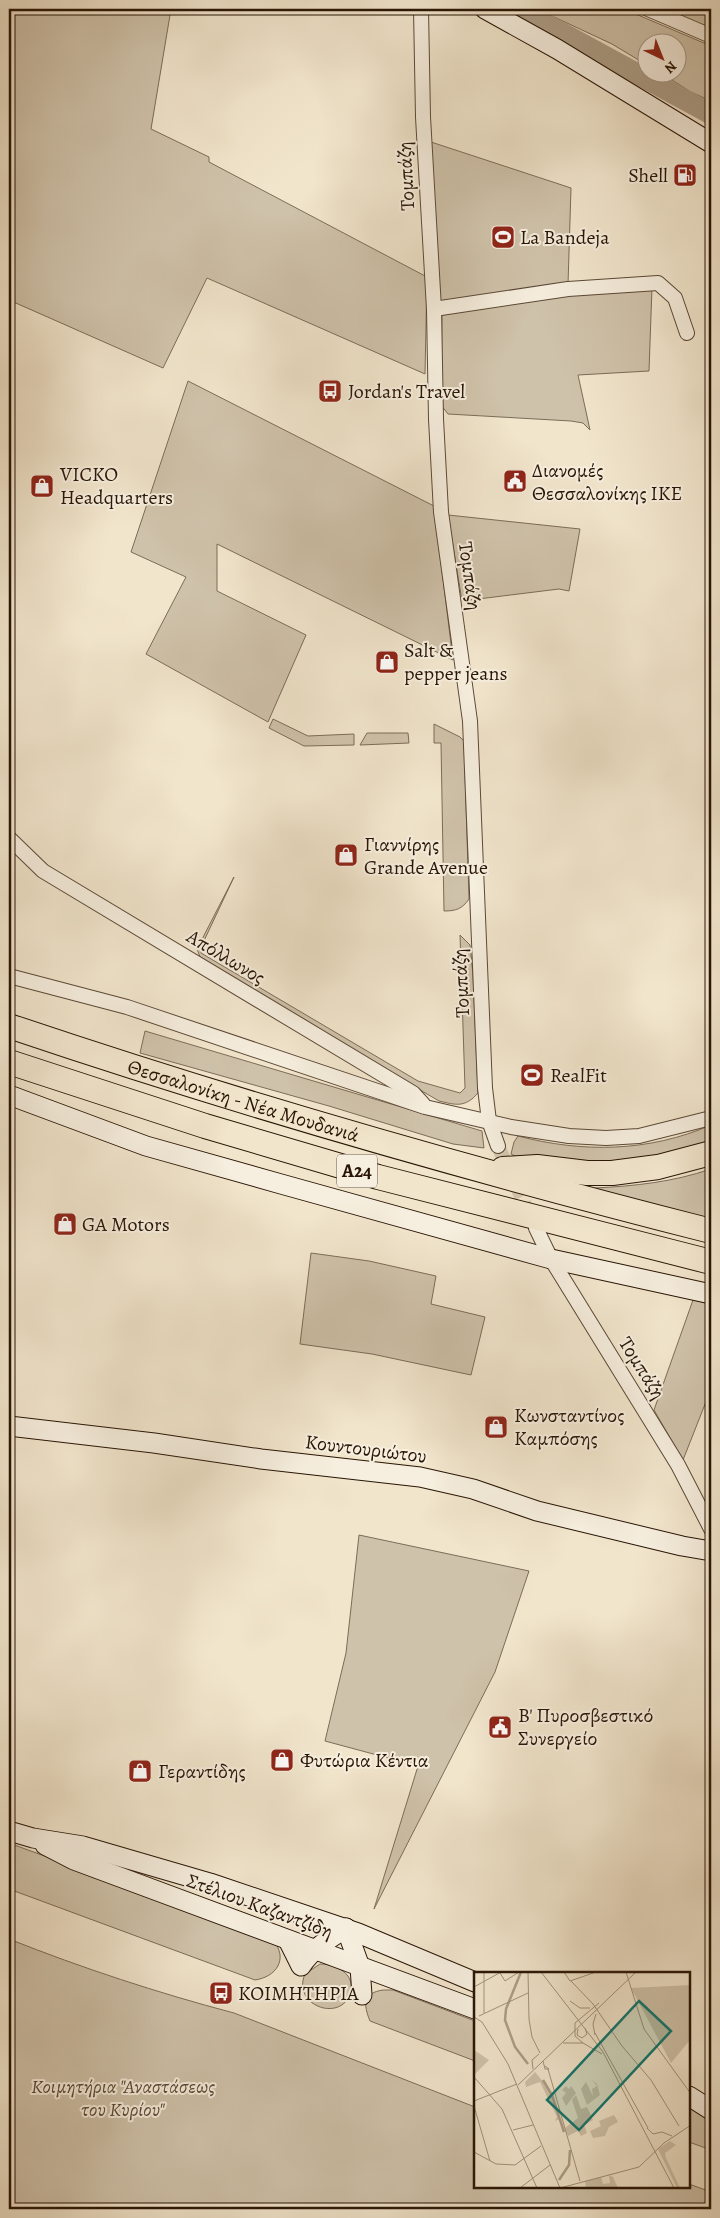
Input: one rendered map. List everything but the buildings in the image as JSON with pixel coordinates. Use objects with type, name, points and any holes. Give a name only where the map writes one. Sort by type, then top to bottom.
[{"type":"highway","name":"Θεσσαλονίκη - Νέα Μουδανιά","points":[[9,1026],[227,1096],[484,1170],[711,1231]]},
{"type":"highway","name":"Θεσσαλονίκη - Νέα Μουδανιά","points":[[9,1062],[205,1126],[378,1177],[711,1262]]},
{"type":"highway","name":"Α24","points":[[484,1170],[536,1167],[587,1173],[612,1173],[658,1167],[711,1153]]},
{"type":"street","name":"Τομπάζη","points":[[421,9],[423,117],[434,309],[436,419],[441,512],[470,721],[481,997],[489,1121],[498,1146]]},
{"type":"street","points":[[485,9],[557,49],[711,143]]},
{"type":"street","points":[[648,9],[711,36]]},
{"type":"street","points":[[434,309],[568,289],[658,283],[675,298],[687,333]]},
{"type":"street","name":"Απόλλωνος","points":[[9,838],[43,871],[413,1093],[425,1107]]},
{"type":"street","points":[[9,976],[127,1007],[425,1107],[547,1134],[606,1138],[639,1136],[711,1118]]},
{"type":"street","points":[[9,1095],[146,1146],[551,1260],[711,1294]]},
{"type":"street","name":"Τομπάζη","points":[[536,1228],[551,1260],[678,1465],[711,1529]]},
{"type":"street","name":"Κουντουριώτου","points":[[9,1426],[154,1443],[261,1459],[420,1477],[473,1489],[547,1513],[682,1546],[711,1551]]},
{"type":"street","name":"Στέλιου Καζαντζίδη","points":[[9,1831],[33,1838],[83,1846],[210,1883],[346,1928],[474,1982]]},
{"type":"street","name":"Στέλιου Καζαντζίδη","points":[[33,1838],[74,1860],[474,2009]]},
{"type":"street","points":[[288,1940],[301,1966],[315,1949],[346,1928],[360,1967],[362,1995],[378,1982],[399,1980]]},
{"type":"street","points":[[690,2097],[711,2110]]},
{"type":"green space","points":[[9,9],[171,9],[151,129],[209,157],[209,162],[427,277],[425,374],[207,278],[163,368],[9,300]]},
{"type":"green space","points":[[537,9],[624,9],[678,32],[638,32],[638,60],[612,44]]},
{"type":"green space","points":[[664,9],[711,9],[711,30]]},
{"type":"green space","points":[[688,36],[711,46],[711,101],[675,82],[688,82]]},
{"type":"green space","name":"La Bandeja","points":[[428,141],[571,188],[568,285],[441,305]]},
{"type":"green space","points":[[652,287],[649,371],[578,375],[590,430],[583,423],[571,421],[448,414],[441,405],[442,315],[574,294]]},
{"type":"green space","points":[[188,381],[434,506],[453,660],[217,544],[217,591],[306,635],[268,722],[146,654],[186,577],[131,552]]},
{"type":"green space","points":[[448,515],[580,529],[569,591],[559,589],[462,601]]},
{"type":"green space","points":[[273,719],[308,736],[354,734],[354,745],[304,746],[269,728]]},
{"type":"green space","points":[[434,724],[460,737],[464,741],[469,899],[461,907],[448,911],[444,911],[441,743],[434,743]]},
{"type":"green space","points":[[367,733],[408,733],[409,743],[360,745]]},
{"type":"green space","points":[[234,877],[202,945],[201,953],[418,1081],[460,1093],[465,1088],[460,935],[470,945],[478,1093],[469,1101],[460,1104],[439,1101],[202,962],[197,949]]},
{"type":"green space","points":[[145,1031],[482,1131],[484,1148],[453,1144],[329,1106],[140,1053]]},
{"type":"green space","points":[[711,1125],[711,1147],[618,1167],[521,1159],[511,1154],[514,1142],[518,1136],[542,1142],[567,1145],[616,1147],[664,1140],[688,1134]]},
{"type":"green space","points":[[711,1169],[711,1222],[599,1194],[595,1188],[654,1183]]},
{"type":"green space","points":[[311,1253],[369,1261],[436,1276],[431,1304],[485,1317],[471,1375],[372,1354],[300,1344]]},
{"type":"green space","points":[[693,1300],[711,1304],[711,1389],[683,1460],[654,1410]]},
{"type":"green space","points":[[359,1535],[529,1571],[495,1672],[374,1909],[418,1766],[325,1741],[346,1653]]},
{"type":"green space","points":[[9,1843],[273,1940],[280,1954],[278,1966],[269,1975],[255,1980],[9,1889]]},
{"type":"green space","name":"Κοιμητήρια \"Αναστάσεως του Κυρίου\"","points":[[9,1939],[120,1979],[234,2013],[474,2107],[474,2188],[690,2188],[690,2184],[711,2192],[711,2209],[9,2209]]},
{"type":"green space","points":[[320,1964],[339,1969],[350,1980],[351,1991],[346,2001],[338,2007],[329,2009],[320,2007],[311,2002],[305,1995],[303,1985],[305,1974]]},
{"type":"green space","points":[[393,1990],[474,2021],[474,2061],[370,2021],[366,2009],[366,2000],[376,1991]]},
{"type":"green space","points":[[690,2109],[711,2122],[711,2150],[690,2142]]},
{"type":"waterway","points":[[518,9],[711,114]]},
{"type":"tunnel","points":[[498,1146],[531,1218]]},
{"type":"place","name":"Shell","points":[[685,175]]},
{"type":"place","name":"La Bandeja","points":[[503,237]]},
{"type":"place","name":"Jordan's Travel","points":[[330,391]]},
{"type":"place","name":"Διανομές Θεσσαλονίκης ΙΚΕ","points":[[515,481]]},
{"type":"place","name":"VICKO Headquarters","points":[[42,486]]},
{"type":"place","name":"Salt & pepper jeans","points":[[387,662]]},
{"type":"place","name":"Γιαννίρης Grande Avenue","points":[[346,855]]},
{"type":"place","name":"RealFit","points":[[532,1075]]},
{"type":"place","name":"GA Motors","points":[[65,1224]]},
{"type":"place","name":"Κωνσταντίνος Καμπόσης","points":[[496,1427]]},
{"type":"place","name":"Β' Πυροσβεστικό Συνεργείο","points":[[500,1727]]},
{"type":"place","name":"Φυτώρια Κέντια","points":[[282,1760]]},
{"type":"place","name":"Γεραντίδης","points":[[140,1771]]},
{"type":"place","name":"ΚΟΙΜΗΤΗΡΙΑ","points":[[221,1993]]}]
